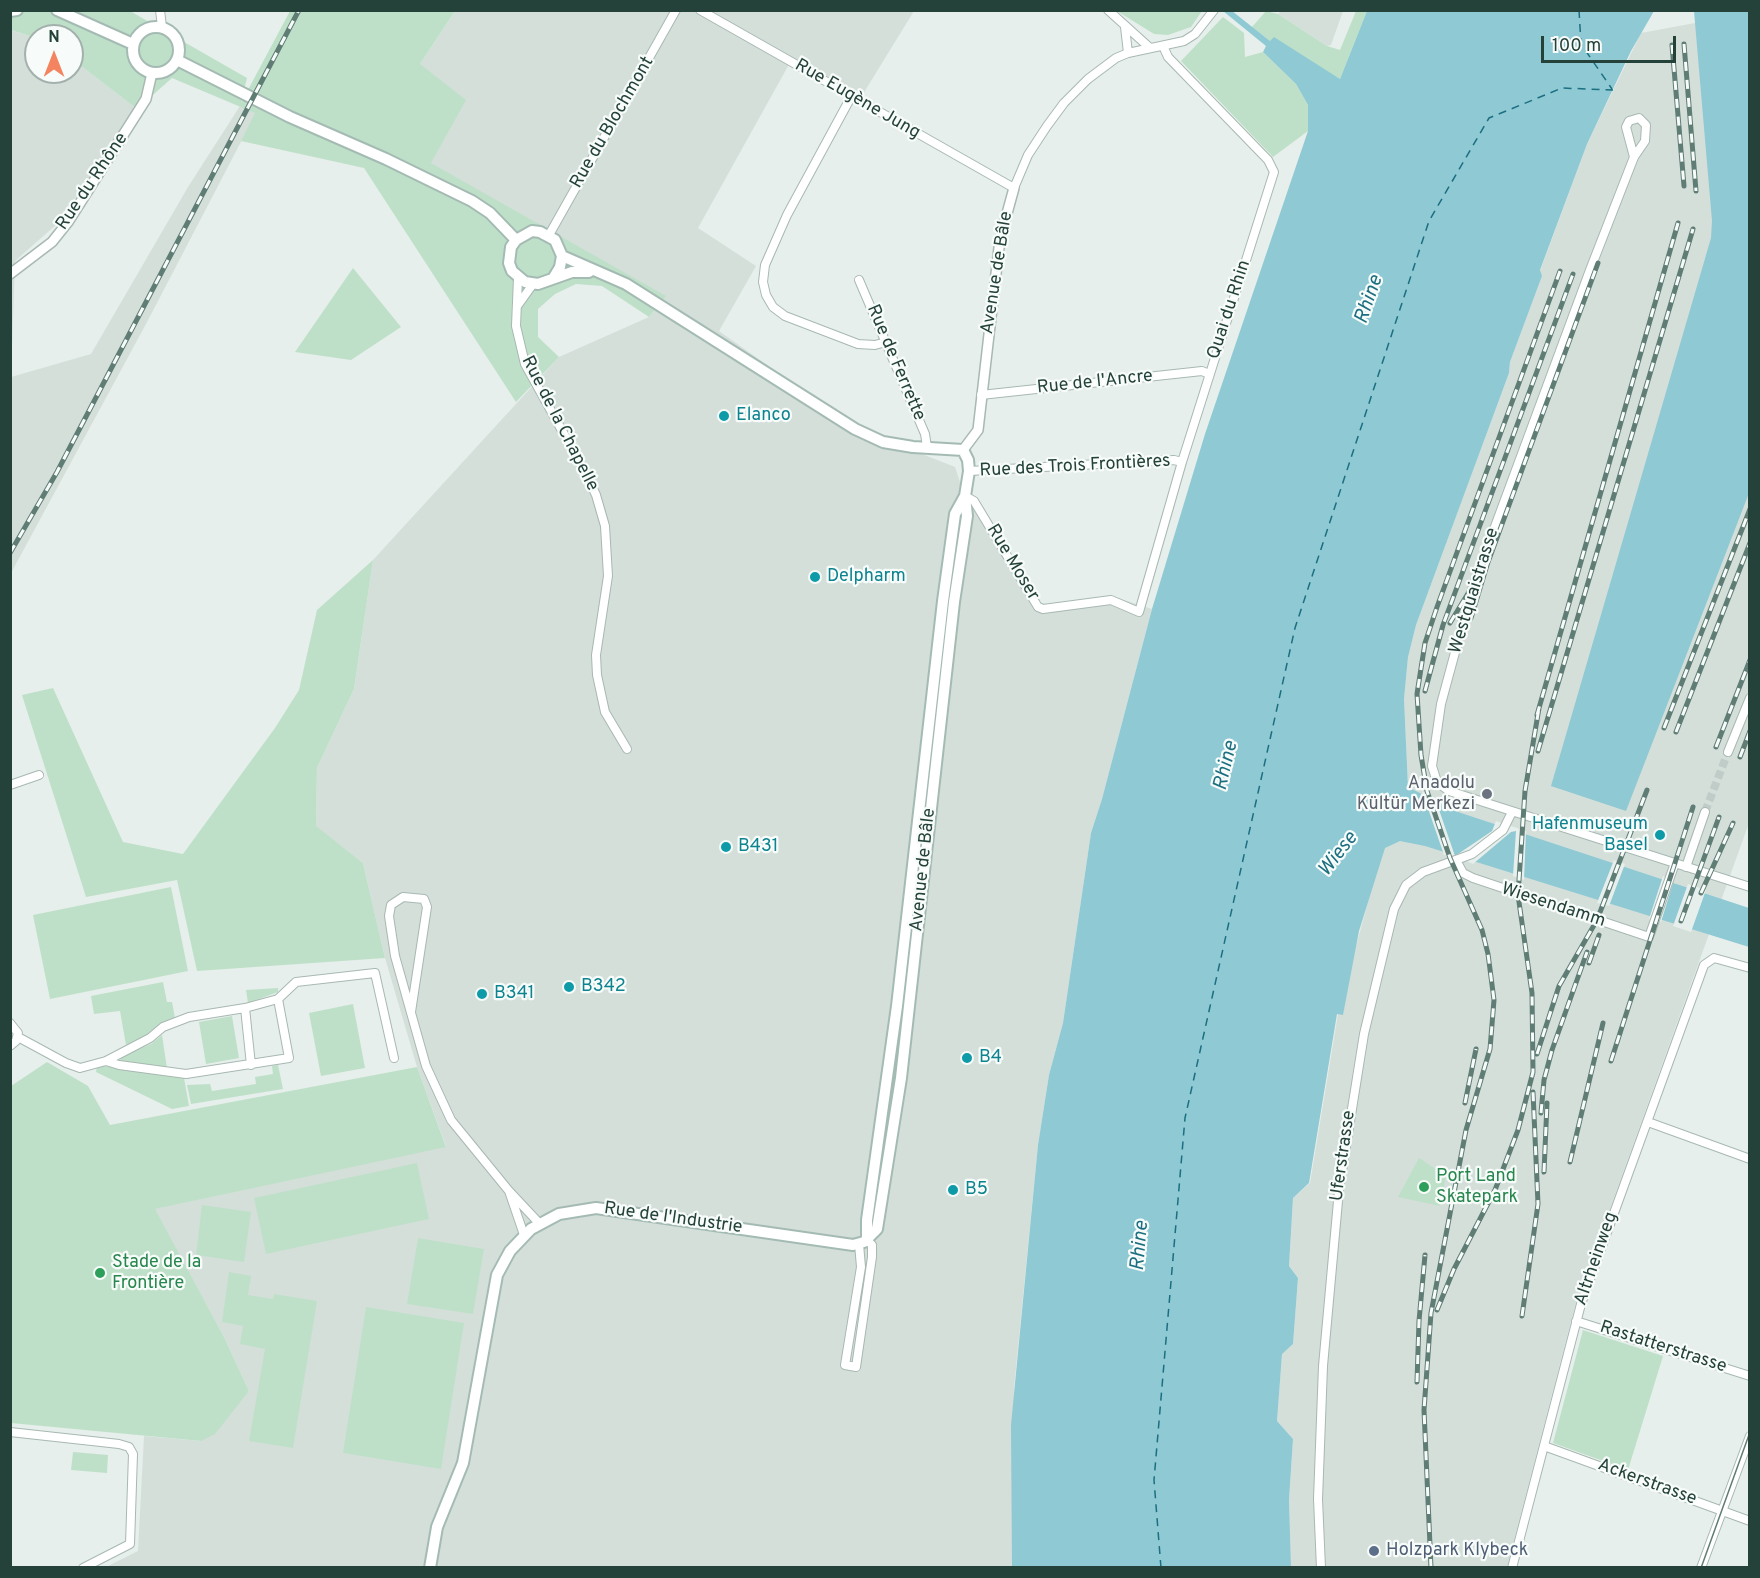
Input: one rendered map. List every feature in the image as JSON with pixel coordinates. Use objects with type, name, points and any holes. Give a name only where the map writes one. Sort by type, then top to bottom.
[{"type":"main road","points":[[10,11],[17,10]]},
{"type":"main road","points":[[57,10],[133,44]]},
{"type":"main road","points":[[152,27],[162,27],[174,36],[179,46],[177,60],[171,68],[161,73],[152,73],[142,69],[133,57],[133,44],[140,33],[152,27]]},
{"type":"main road","points":[[177,60],[290,117],[386,159],[472,201],[490,213],[516,240]]},
{"type":"main road","points":[[554,277],[561,267],[562,256],[560,247],[549,235],[532,231],[516,240],[509,255],[512,271],[518,278],[533,284],[544,283],[554,277],[572,272],[598,273]]},
{"type":"main road","points":[[562,256],[626,284],[855,429],[883,442],[963,450]]},
{"type":"main road","name":"Avenue de Bâle","points":[[860,1243],[874,1234],[879,1223],[901,1078],[954,602],[968,516],[965,496],[969,471],[968,460],[963,450]]},
{"type":"main road","name":"Avenue de Bâle","points":[[860,1243],[867,1220],[888,1077],[955,514],[965,496]]},
{"type":"main road","points":[[888,1077],[901,1078]]},
{"type":"main road","name":"Rue de l'Industrie","points":[[430,1568],[437,1527],[463,1463],[497,1275],[510,1251],[539,1223],[568,1211],[596,1208],[860,1243]]},
{"type":"street","points":[[160,10],[162,27]]},
{"type":"street","name":"Rue du Blochmont","points":[[549,235],[676,10]]},
{"type":"street","name":"Rue Eugène Jung","points":[[700,10],[1014,188]]},
{"type":"street","points":[[1108,10],[1125,27],[1143,39],[1150,48]]},
{"type":"street","name":"Avenue de Bâle","points":[[963,450],[978,430],[1000,239],[1014,188],[1029,155],[1064,103],[1088,79],[1116,58],[1128,53],[1184,41],[1214,10]]},
{"type":"street","points":[[1125,27],[1128,53]]},
{"type":"street","name":"Quai du Rhin","points":[[1139,612],[1209,374],[1274,172],[1268,160],[1168,57],[1163,46]]},
{"type":"street","name":"Rue du Rhône","points":[[10,274],[52,242],[68,222],[146,99],[152,73]]},
{"type":"street","points":[[851,97],[787,215],[765,265],[763,282],[773,307],[785,316],[858,344],[875,345],[886,342]]},
{"type":"street","name":"Westquaistrasse","points":[[1634,157],[1626,127],[1629,121],[1638,118],[1646,125],[1646,133],[1639,152],[1634,157],[1473,586],[1437,724],[1432,766],[1437,782],[1449,791],[1749,887]]},
{"type":"street","name":"Rue de la Chapelle","points":[[518,278],[519,345],[525,364],[585,472],[602,514],[607,537],[608,576],[596,655],[597,675],[605,712],[627,749]]},
{"type":"street","name":"Rue de Ferrette","points":[[859,280],[925,434],[927,447]]},
{"type":"street","points":[[518,307],[533,284]]},
{"type":"street","name":"Rue de l'Ancre","points":[[981,395],[1202,371],[1209,374]]},
{"type":"street","name":"Rue des Trois Frontières","points":[[969,471],[1174,460],[1182,462]]},
{"type":"street","name":"Rue Moser","points":[[965,496],[974,501],[1038,607],[1042,609],[1111,600],[1139,612]]},
{"type":"street","points":[[1728,752],[1749,698]]},
{"type":"street","points":[[10,785],[39,775]]},
{"type":"street","name":"Uferstrasse","points":[[1321,1568],[1318,1499],[1323,1366],[1339,1190],[1364,1034],[1399,897],[1406,885],[1423,873],[1460,861],[1503,830],[1512,812]]},
{"type":"street","points":[[1686,867],[1705,812]]},
{"type":"street","name":"Wiesendamm","points":[[1460,861],[1463,873],[1518,895],[1649,937],[1676,863]]},
{"type":"street","points":[[411,1012],[418,958],[427,915],[424,899],[399,898],[389,911],[395,956],[426,1066],[441,1101],[464,1137],[508,1191],[539,1223]]},
{"type":"street","name":"Altrheinweg","points":[[1512,1568],[1576,1321],[1704,965],[1709,959],[1720,959],[1749,968]]},
{"type":"street","points":[[10,1023],[16,1029],[18,1037],[66,1064],[80,1068],[106,1061],[150,1038],[163,1028],[189,1017],[245,1008],[278,999],[296,982],[375,973],[394,1058]]},
{"type":"street","points":[[106,1061],[119,1065],[186,1074],[290,1058],[278,999]]},
{"type":"street","points":[[245,1008],[251,1065]]},
{"type":"street","points":[[10,1046],[18,1037]]},
{"type":"street","points":[[1648,1122],[1749,1159]]},
{"type":"street","points":[[508,1191],[524,1235]]},
{"type":"street","name":"Avenue de Bâle","points":[[860,1243],[872,1245],[872,1257],[856,1367],[845,1365],[861,1267],[860,1243]]},
{"type":"street","name":"Rastatterstrasse","points":[[1576,1321],[1749,1376]]},
{"type":"street","points":[[10,1432],[119,1444],[129,1447],[133,1454],[130,1544],[84,1568]]},
{"type":"street","points":[[1701,1568],[1749,1436]]},
{"type":"street","name":"Ackerstrasse","points":[[1544,1446],[1749,1521]]},
{"type":"shaded area","points":[[455,11],[914,11],[863,94],[792,59],[698,228],[756,266],[719,331],[856,428],[955,467],[963,491],[1041,606],[1112,596],[1152,609],[1091,833],[1063,1023],[1049,1075],[1038,1145],[1014,1388],[1015,1567],[104,1568],[138,1551],[144,1436],[201,1441],[249,1391],[224,1337],[154,1209],[446,1146],[417,1067],[385,958],[363,863],[316,827],[317,768],[354,689],[373,560],[559,357],[649,317],[665,297],[430,163],[420,64]]},
{"type":"shaded area","points":[[1281,11],[1343,11],[1331,45],[1327,46],[1278,14]]},
{"type":"shaded area","points":[[1749,19],[1749,823],[1575,1306],[1507,1567],[1291,1567],[1289,1500],[1293,1439],[1277,1421],[1282,1353],[1293,1344],[1298,1278],[1289,1266],[1293,1198],[1310,1183],[1338,1014],[1343,1014],[1352,961],[1380,858],[1408,788],[1404,699],[1408,657],[1416,625],[1509,373],[1510,362],[1542,276],[1540,271],[1587,144],[1641,33],[1695,23]]},
{"type":"shaded area","points":[[10,30],[24,34],[24,84],[84,84],[84,68],[137,109],[57,224],[15,261],[11,377],[91,354],[188,187],[240,106],[256,113],[146,324],[11,573]]},
{"type":"green space","points":[[10,11],[130,11],[247,78],[241,103],[290,11],[455,11],[420,64],[466,100],[431,163],[666,296],[649,317],[602,286],[576,284],[555,294],[538,309],[538,337],[559,357],[516,402],[364,168],[241,141],[255,113],[172,78],[137,109],[84,68],[84,24],[24,24],[24,34],[11,30]]},
{"type":"green space","points":[[1117,11],[1202,11],[1191,27],[1168,35],[1154,34]]},
{"type":"green space","points":[[1266,11],[1278,14],[1327,46],[1340,50],[1356,11],[1367,11],[1340,79],[1270,41],[1252,27]]},
{"type":"green space","points":[[1223,17],[1244,33],[1245,57],[1263,52],[1296,84],[1308,105],[1308,131],[1273,157],[1181,61]]},
{"type":"green space","points":[[353,268],[401,327],[351,360],[295,352]]},
{"type":"green space","points":[[373,560],[354,689],[317,768],[316,826],[363,863],[385,958],[197,971],[177,880],[86,897],[22,695],[53,688],[123,842],[183,854],[275,728],[299,690],[317,610]]},
{"type":"green space","points":[[171,887],[188,971],[50,999],[33,915]]},
{"type":"green space","points":[[163,982],[167,1002],[172,1002],[175,1018],[139,1041],[126,1045],[120,1011],[94,1014],[91,996]]},
{"type":"green space","points":[[278,988],[278,992],[248,1003],[246,990]]},
{"type":"green space","points":[[353,1004],[365,1068],[321,1076],[309,1013]]},
{"type":"green space","points":[[232,1016],[239,1058],[206,1064],[199,1022]]},
{"type":"green space","points":[[162,1035],[167,1068],[120,1061],[122,1056],[151,1044]]},
{"type":"green space","name":"Stade de la Frontière","points":[[47,1062],[88,1086],[110,1125],[417,1067],[446,1147],[155,1209],[224,1337],[249,1391],[215,1434],[201,1441],[11,1423],[11,1086]]},
{"type":"green space","points":[[97,1065],[184,1078],[189,1106],[172,1109],[96,1072]]},
{"type":"green space","points":[[278,1065],[283,1089],[191,1104],[187,1085],[210,1084],[212,1091],[256,1084],[255,1077],[273,1074],[272,1066]]},
{"type":"green space","name":"Port Land Skatepark","points":[[1419,1158],[1446,1176],[1440,1206],[1398,1197]]},
{"type":"green space","points":[[417,1163],[429,1219],[266,1254],[254,1198]]},
{"type":"green space","points":[[202,1205],[251,1212],[244,1262],[196,1255]]},
{"type":"green space","points":[[418,1238],[484,1249],[473,1314],[407,1304]]},
{"type":"green space","points":[[229,1272],[251,1276],[248,1295],[273,1299],[274,1294],[317,1301],[293,1448],[249,1441],[265,1349],[240,1344],[243,1326],[222,1322]]},
{"type":"green space","points":[[366,1307],[464,1323],[441,1469],[343,1453]]},
{"type":"green space","points":[[1583,1330],[1663,1356],[1628,1470],[1553,1443]]},
{"type":"green space","points":[[73,1452],[108,1455],[107,1473],[71,1470]]},
{"type":"water","points":[[1223,11],[1232,11],[1270,41],[1274,37],[1340,79],[1367,11],[1654,11],[1631,51],[1587,144],[1540,270],[1542,276],[1510,362],[1509,373],[1416,625],[1408,657],[1404,699],[1408,787],[1455,811],[1749,908],[1749,947],[1425,846],[1400,841],[1385,848],[1359,931],[1343,1015],[1337,1014],[1309,1183],[1293,1198],[1289,1266],[1298,1278],[1293,1344],[1282,1354],[1277,1421],[1293,1439],[1289,1500],[1291,1567],[1012,1568],[1011,1425],[1038,1145],[1049,1075],[1063,1023],[1091,833],[1152,609],[1205,434],[1308,131],[1308,105],[1296,84],[1263,52],[1266,46]]},
{"type":"water","points":[[1694,11],[1749,11],[1749,493],[1626,811],[1551,786],[1711,238],[1712,221]]},
{"type":"pier","points":[[1422,791],[1435,798],[1455,856],[1444,855]]},
{"type":"pier","points":[[1496,821],[1526,831],[1524,880],[1513,876],[1516,831],[1511,832],[1473,864],[1455,856],[1492,831]]},
{"type":"pier","points":[[1614,860],[1625,864],[1609,906],[1597,903]]},
{"type":"pier","points":[[1663,876],[1674,880],[1661,922],[1649,919]]},
{"type":"pier","points":[[1688,884],[1706,890],[1691,932],[1673,926]]},
{"type":"ferry route","points":[[1579,10],[1581,44],[1612,89]]},
{"type":"ferry route","points":[[1161,1568],[1154,1480],[1185,1118],[1295,628],[1429,221],[1489,118],[1562,88],[1613,90]]},
{"type":"tunnel","points":[[1705,812],[1728,752]]},
{"type":"tram line","points":[[1701,1568],[1750,1432]]},
{"type":"railway","points":[[10,553],[57,472],[299,10]]},
{"type":"railway","points":[[1684,44],[1696,191]]},
{"type":"railway","points":[[1672,45],[1684,186]]},
{"type":"railway","points":[[1537,715],[1678,223]]},
{"type":"railway","points":[[1538,751],[1693,229]]},
{"type":"railway","points":[[1471,618],[1487,565],[1598,263]]},
{"type":"railway","points":[[1431,1568],[1424,1410],[1431,1313],[1466,1130],[1490,1049],[1494,1000],[1488,954],[1482,930],[1450,858],[1427,791],[1421,755],[1417,694],[1425,643],[1437,607],[1560,271]]},
{"type":"railway","points":[[1425,691],[1443,625],[1573,274]]},
{"type":"railway","points":[[1664,728],[1750,509]]},
{"type":"railway","points":[[1676,732],[1750,543]]},
{"type":"railway","points":[[1450,623],[1478,577]]},
{"type":"railway","points":[[1716,747],[1750,660]]},
{"type":"railway","points":[[1437,1310],[1454,1269],[1495,1190],[1518,1130],[1533,1072],[1532,993],[1518,895],[1525,791],[1539,708]]},
{"type":"railway","points":[[1740,757],[1750,731]]},
{"type":"railway","points":[[1537,1054],[1559,986],[1597,920],[1647,790]]},
{"type":"railway","points":[[1611,1061],[1693,807]]},
{"type":"railway","points":[[1681,921],[1719,817]]},
{"type":"railway","points":[[1701,893],[1733,823]]},
{"type":"railway","points":[[1589,963],[1599,935]]},
{"type":"railway","points":[[1541,1113],[1544,1080],[1552,1050],[1587,952]]},
{"type":"railway","points":[[1570,1162],[1603,1023]]},
{"type":"railway","points":[[1465,1103],[1476,1049]]},
{"type":"railway","points":[[1522,1316],[1538,1204],[1533,1092]]},
{"type":"railway","points":[[1544,1172],[1547,1103]]},
{"type":"railway","points":[[1417,1382],[1419,1321],[1425,1255]]},
{"type":"place","name":"Elanco","points":[[724,416]]},
{"type":"place","name":"Delpharm","points":[[815,577]]},
{"type":"place","name":"Anadolu Kültür Merkezi","points":[[1487,794]]},
{"type":"place","name":"Hafenmuseum Basel","points":[[1660,835]]},
{"type":"place","name":"B431","points":[[726,847]]},
{"type":"place","name":"B342","points":[[569,987]]},
{"type":"place","name":"B341","points":[[482,994]]},
{"type":"place","name":"B4","points":[[967,1058]]},
{"type":"place","name":"Port Land Skatepark","points":[[1424,1187]]},
{"type":"place","name":"B5","points":[[953,1190]]},
{"type":"place","name":"Stade de la Frontière","points":[[100,1273]]},
{"type":"place","name":"Holzpark Klybeck","points":[[1374,1551]]},
{"type":"water label","name":"Rhine","points":[[1370,300]]},
{"type":"water label","name":"Rhine","points":[[1227,766]]},
{"type":"water label","name":"Wiese","points":[[1339,855]]},
{"type":"water label","name":"Rhine","points":[[1141,1246]]}]
